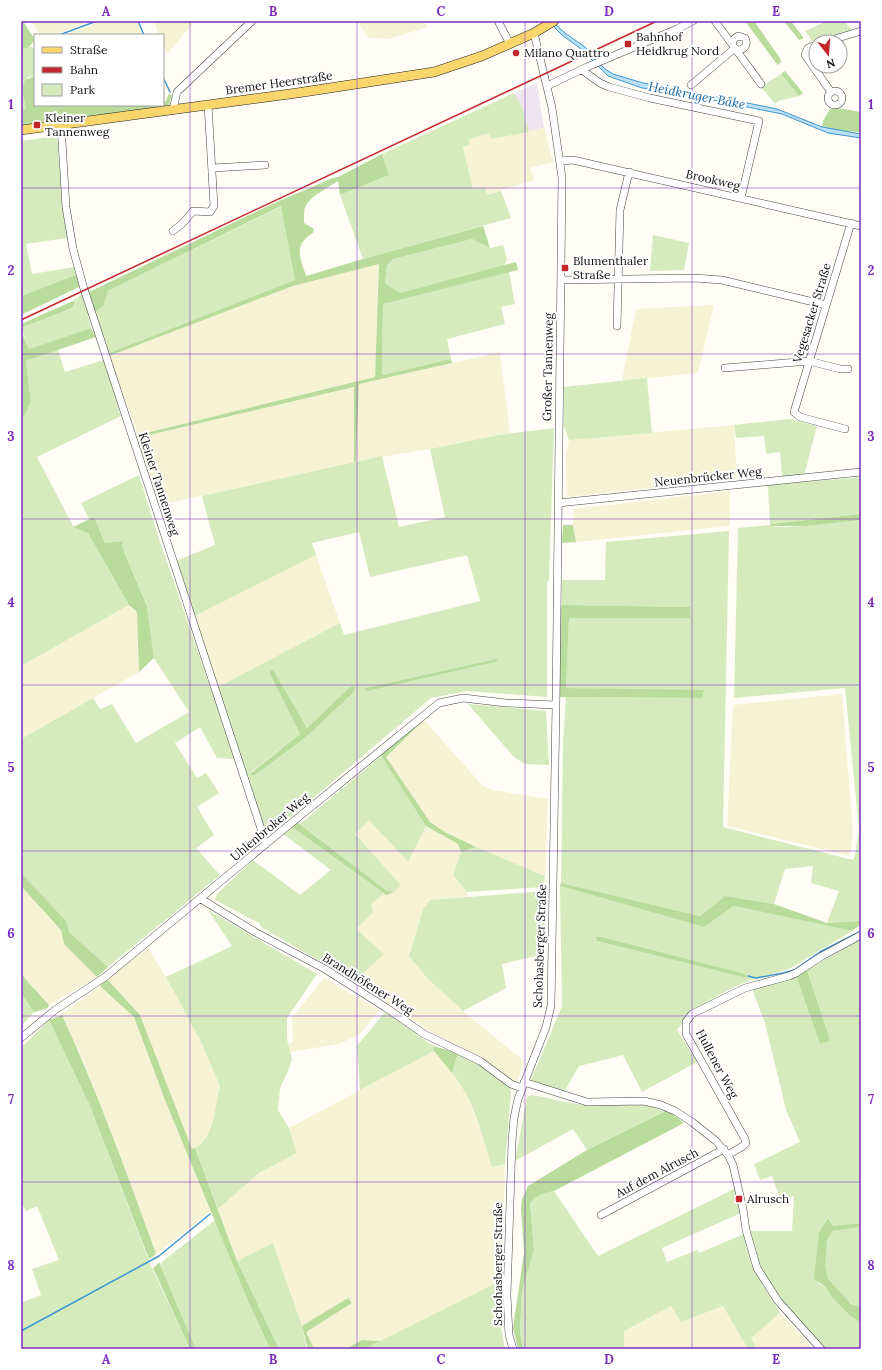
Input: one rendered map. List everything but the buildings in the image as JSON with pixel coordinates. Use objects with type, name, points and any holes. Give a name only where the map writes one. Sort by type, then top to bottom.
[{"type":"main road","name":"Bremer Heerstraße","points":[[21,130],[303,92],[434,72],[482,56],[510,44],[552,22]]},
{"type":"street","points":[[173,110],[177,92],[252,21]]},
{"type":"street","points":[[498,21],[510,44]]},
{"type":"street","points":[[547,86],[693,21]]},
{"type":"street","points":[[715,21],[761,84]]},
{"type":"street","points":[[848,35],[861,31]]},
{"type":"street","name":"Großer Tannenweg","points":[[534,32],[555,125],[562,178],[559,321],[556,705]]},
{"type":"street","points":[[690,85],[735,48]]},
{"type":"street","points":[[808,48],[805,55],[808,59]]},
{"type":"street","points":[[585,68],[600,83],[609,87],[650,98],[759,121],[741,198]]},
{"type":"street","points":[[818,74],[831,92]]},
{"type":"street","points":[[173,231],[183,223],[193,211],[209,212],[214,206],[208,105]]},
{"type":"street","name":"Kleiner Tannenweg","points":[[61,125],[66,207],[73,249],[84,289],[266,844]]},
{"type":"street","name":"Brookweg","points":[[560,161],[573,160],[629,172],[861,226]]},
{"type":"street","points":[[212,168],[265,165]]},
{"type":"street","points":[[617,326],[620,210],[629,172]]},
{"type":"street","name":"Vegesacker Straße","points":[[845,430],[800,417],[794,412],[794,409],[851,223]]},
{"type":"street","points":[[561,280],[694,278],[722,280],[826,305]]},
{"type":"street","points":[[725,368],[809,361],[840,369],[848,369]]},
{"type":"street","name":"Neuenbrücker Weg","points":[[558,503],[861,472]]},
{"type":"street","name":"Uhlenbroker Weg","points":[[21,1038],[55,1010],[105,977],[439,703],[463,698],[506,703],[556,705]]},
{"type":"street","name":"Schohasberger Straße","points":[[513,1349],[509,1335],[508,1321],[510,1172],[514,1118],[523,1085],[546,1027],[551,1006],[556,705]]},
{"type":"street","name":"Brandhöfener Weg","points":[[201,899],[255,932],[324,969],[385,1007],[424,1034],[480,1061],[511,1084],[523,1085],[586,1102],[644,1101],[661,1105],[676,1111],[692,1122],[716,1141],[726,1152],[735,1175],[746,1230],[757,1268],[766,1284],[778,1301],[821,1349]]},
{"type":"street","name":"Hullener Weg","points":[[726,1152],[743,1146],[746,1143],[745,1139],[686,1034],[686,1022],[692,1014],[745,988],[796,973],[822,956],[861,935]]},
{"type":"street","name":"Auf dem Alrusch","points":[[601,1215],[726,1152]]},
{"type":"shaded area","points":[[31,21],[91,21],[57,34],[39,34]]},
{"type":"shaded area","points":[[101,21],[137,21],[143,34],[68,34]]},
{"type":"shaded area","points":[[154,21],[195,21],[167,54],[164,46],[164,34],[159,34]]},
{"type":"shaded area","points":[[357,21],[424,21],[428,27],[388,39],[368,38]]},
{"type":"shaded area","points":[[537,83],[544,128],[529,132],[523,109],[514,93]]},
{"type":"shaded area","points":[[544,128],[553,162],[530,168],[534,180],[487,195],[473,189],[463,147],[470,145],[468,139],[490,133],[492,139]]},
{"type":"shaded area","points":[[379,263],[375,377],[138,435],[109,356],[293,286]]},
{"type":"shaded area","points":[[714,305],[698,373],[622,381],[636,309]]},
{"type":"shaded area","points":[[500,352],[510,434],[356,461],[359,384]]},
{"type":"shaded area","points":[[355,387],[354,463],[159,505],[136,438]]},
{"type":"shaded area","points":[[734,425],[737,479],[567,497],[566,456],[569,440]]},
{"type":"shaded area","points":[[730,491],[730,526],[576,542],[573,525],[574,509]]},
{"type":"shaded area","points":[[316,555],[340,623],[218,687],[193,617]]},
{"type":"shaded area","points":[[129,605],[137,612],[139,672],[21,739],[21,666]]},
{"type":"shaded area","points":[[842,694],[853,833],[850,856],[727,826],[733,705]]},
{"type":"shaded area","points":[[424,720],[483,786],[493,790],[548,799],[545,876],[476,847],[445,832],[430,822],[386,757]]},
{"type":"shaded area","points":[[369,820],[408,862],[426,826],[458,844],[461,852],[453,875],[467,892],[467,897],[430,900],[423,909],[409,956],[427,978],[463,1011],[524,1061],[517,1083],[477,1056],[435,1034],[354,981],[383,954],[356,929],[373,912],[371,904],[384,894],[401,885],[355,834]]},
{"type":"shaded area","points":[[21,886],[61,930],[64,944],[97,977],[49,1005],[21,973]]},
{"type":"shaded area","points":[[148,948],[166,977],[200,1040],[220,1086],[213,1121],[207,1137],[200,1145],[192,1150],[140,1015],[107,979]]},
{"type":"shaded area","points":[[324,978],[379,1010],[360,1034],[339,1044],[290,1052],[288,1043],[293,1042],[292,1018]]},
{"type":"shaded area","points":[[100,986],[134,1017],[165,1100],[211,1211],[156,1254],[116,1144],[83,1060],[62,1015]]},
{"type":"shaded area","points":[[434,1051],[462,1084],[493,1167],[505,1164],[502,1280],[380,1341],[362,1340],[346,1349],[314,1349],[305,1332],[352,1303],[348,1299],[302,1326],[273,1243],[237,1261],[218,1209],[259,1173],[297,1153],[289,1128]]},
{"type":"shaded area","points":[[671,1306],[681,1322],[723,1306],[748,1349],[625,1349],[624,1331]]},
{"type":"shaded area","points":[[780,1313],[814,1349],[757,1349],[751,1338]]},
{"type":"green space","points":[[21,21],[23,21],[34,38],[34,41],[29,47],[21,50]]},
{"type":"green space","points":[[745,21],[754,21],[780,58],[781,62],[778,65],[776,63]]},
{"type":"green space","points":[[784,21],[791,21],[803,39],[799,40]]},
{"type":"green space","points":[[827,21],[844,21],[852,30],[839,34],[808,35],[805,31]]},
{"type":"green space","points":[[29,47],[33,47],[34,50],[34,76],[28,77],[22,89],[26,109],[21,111],[21,50]]},
{"type":"green space","points":[[785,71],[803,93],[799,96],[781,74]]},
{"type":"green space","points":[[781,74],[799,96],[778,101],[775,104],[761,87]]},
{"type":"green space","points":[[34,76],[34,106],[164,106],[164,101],[166,101],[169,93],[172,96],[168,108],[21,125],[21,111],[26,109],[22,89],[25,80]]},
{"type":"green space","points":[[514,93],[523,109],[529,132],[491,139],[489,133],[469,139],[470,145],[463,147],[473,189],[485,187],[487,195],[501,191],[511,218],[363,259],[340,195],[389,175],[382,154]]},
{"type":"green space","points":[[838,108],[861,112],[861,132],[841,131],[822,127],[823,121],[830,109]]},
{"type":"green space","points":[[57,136],[63,210],[67,238],[26,244],[32,274],[74,267],[76,275],[21,296],[21,141]]},
{"type":"green space","points":[[382,154],[389,175],[340,195],[338,181],[315,195],[305,207],[304,223],[314,229],[313,233],[303,242],[300,247],[300,257],[306,276],[483,226],[490,248],[472,239],[393,259],[387,265],[385,283],[400,293],[516,262],[518,270],[383,304],[382,375],[451,359],[452,363],[359,384],[356,461],[354,463],[354,387],[136,438],[138,435],[375,377],[379,264],[293,286],[109,356],[109,353],[295,280],[281,206],[108,291],[104,305],[94,313],[89,292],[272,204],[338,177]]},
{"type":"green space","points":[[282,206],[295,280],[109,353],[94,313],[104,305],[108,291]]},
{"type":"green space","points":[[653,235],[689,243],[684,270],[650,271]]},
{"type":"green space","points":[[472,239],[490,248],[503,245],[507,259],[504,266],[400,293],[385,283],[387,265],[393,259]]},
{"type":"green space","points":[[509,272],[515,304],[501,307],[505,324],[447,339],[451,359],[382,375],[383,304]]},
{"type":"green space","points":[[76,275],[81,286],[21,315],[21,296]]},
{"type":"green space","points":[[83,293],[91,328],[29,349],[21,328],[72,308],[75,303],[73,301]]},
{"type":"green space","points":[[73,301],[75,303],[72,308],[21,328],[21,324]]},
{"type":"green space","points":[[91,328],[96,337],[26,361],[31,402],[25,415],[21,419],[21,331],[29,349]]},
{"type":"green space","points":[[58,350],[65,372],[104,360],[121,416],[37,457],[73,526],[88,533],[129,605],[21,666],[21,419],[25,415],[31,402],[26,361]]},
{"type":"green space","points":[[647,378],[652,433],[569,440],[564,426],[564,387]]},
{"type":"green space","points":[[789,419],[817,426],[804,476],[782,478],[780,452],[766,454],[764,436],[736,438],[734,425]]},
{"type":"green space","points":[[554,428],[549,579],[547,584],[547,697],[467,691],[431,698],[267,837],[218,687],[340,623],[344,635],[480,601],[467,555],[370,577],[359,532],[312,543],[316,555],[193,617],[176,561],[215,545],[202,496],[382,456],[399,527],[445,517],[430,449],[499,435]],"holes":[[[495,659],[499,660],[496,662],[368,691],[366,688]],[[274,671],[307,728],[350,687],[355,686],[354,692],[305,738],[252,776],[251,772],[300,734],[270,674]]]},
{"type":"green space","points":[[139,475],[159,539],[235,759],[217,758],[200,727],[175,743],[197,778],[206,773],[219,793],[197,807],[214,835],[196,848],[220,875],[108,967],[69,932],[65,921],[21,873],[21,739],[93,698],[100,709],[112,704],[136,743],[189,712],[154,658],[147,605],[123,549],[122,541],[105,543],[94,517],[89,519],[81,503]]},
{"type":"green space","points":[[861,477],[861,514],[771,524],[771,526],[807,526],[861,520],[861,921],[827,923],[839,891],[811,883],[813,866],[785,869],[774,904],[725,896],[700,916],[561,883],[563,743],[566,697],[703,698],[704,691],[566,688],[569,618],[690,618],[689,607],[562,605],[562,580],[605,580],[606,542],[729,531],[723,827],[853,860],[859,830],[845,688],[734,698],[738,528],[770,525],[768,485]]},
{"type":"green space","points":[[861,514],[861,520],[807,526],[771,526],[771,524]]},
{"type":"green space","points":[[94,517],[105,543],[122,541],[123,549],[147,606],[154,658],[139,672],[137,612],[129,605],[88,533],[73,527]]},
{"type":"green space","points":[[563,525],[573,525],[576,542],[562,543]]},
{"type":"green space","points":[[562,605],[690,607],[690,618],[569,618],[566,688],[704,690],[703,698],[558,697],[560,612]]},
{"type":"green space","points":[[495,659],[499,660],[496,662],[368,691],[365,690],[366,688]]},
{"type":"green space","points":[[270,670],[274,671],[307,728],[350,687],[355,686],[354,692],[305,738],[255,775],[251,776],[251,773],[300,734],[270,674]]},
{"type":"green space","points":[[468,704],[546,711],[549,765],[525,764],[514,757]]},
{"type":"green space","points":[[424,718],[424,720],[386,757],[430,822],[445,832],[476,847],[461,852],[458,844],[426,826],[381,756],[381,751]]},
{"type":"green space","points":[[381,756],[426,826],[408,862],[369,820],[355,834],[401,885],[394,892],[387,891],[300,824]]},
{"type":"green space","points":[[297,822],[387,891],[394,892],[386,895],[292,827]]},
{"type":"green space","points":[[292,827],[384,894],[371,904],[373,912],[356,929],[384,954],[354,981],[261,927],[259,923],[215,900],[217,894],[253,860],[300,895],[331,870],[283,834]]},
{"type":"green space","points":[[476,847],[545,876],[544,887],[467,892],[453,875],[461,852]]},
{"type":"green space","points":[[21,873],[66,921],[69,932],[108,967],[97,977],[64,944],[61,930],[21,886]]},
{"type":"green space","points":[[561,883],[700,916],[725,896],[774,904],[827,923],[861,921],[861,924],[852,931],[734,906],[704,927],[560,886]]},
{"type":"green space","points":[[560,886],[704,927],[734,906],[852,931],[789,969],[748,981],[726,991],[692,1010],[677,1030],[697,1062],[642,1092],[623,1055],[579,1066],[564,1092],[531,1080],[562,1006]],"holes":[[[595,938],[744,977],[597,941]]]},
{"type":"green space","points":[[544,891],[544,954],[502,964],[506,988],[463,1011],[427,978],[409,956],[423,909],[430,900]]},
{"type":"green space","points":[[208,910],[317,974],[287,1018],[287,1039],[292,1059],[280,1088],[278,1110],[289,1128],[297,1153],[259,1173],[218,1209],[195,1148],[207,1137],[213,1121],[220,1086],[200,1040],[166,977],[232,946]]},
{"type":"green space","points":[[595,937],[601,937],[745,974],[747,978],[597,941]]},
{"type":"green space","points":[[861,939],[861,1223],[833,1226],[828,1218],[819,1232],[818,1283],[826,1287],[830,1295],[850,1316],[861,1323],[861,1349],[825,1349],[792,1316],[760,1267],[750,1235],[751,1231],[792,1231],[794,1196],[781,1201],[772,1176],[760,1180],[754,1164],[800,1142],[786,1110],[765,1023],[752,989],[796,976],[820,1044],[829,1041],[807,970]]},
{"type":"green space","points":[[807,970],[830,1041],[820,1044],[796,976]]},
{"type":"green space","points":[[21,973],[49,1005],[48,1008],[34,1012],[21,993]]},
{"type":"green space","points":[[107,979],[140,1015],[192,1149],[195,1148],[237,1261],[279,1349],[270,1349],[245,1294],[165,1100],[134,1017],[100,986]]},
{"type":"green space","points":[[21,993],[34,1012],[21,1027]]},
{"type":"green space","points":[[385,1012],[433,1046],[434,1051],[360,1090],[357,1046]]},
{"type":"green space","points":[[62,1015],[100,1104],[156,1254],[149,1259],[90,1106],[49,1020]]},
{"type":"green space","points":[[49,1020],[90,1106],[151,1266],[190,1349],[21,1349],[21,1303],[41,1295],[32,1269],[59,1260],[37,1206],[26,1211],[21,1204],[21,1048]]},
{"type":"green space","points":[[433,1046],[458,1053],[452,1073],[434,1051]]},
{"type":"green space","points":[[458,1053],[480,1065],[510,1085],[511,1093],[505,1164],[492,1167],[472,1106],[460,1083],[452,1073]]},
{"type":"green space","points":[[532,1095],[580,1104],[627,1104],[648,1106],[657,1108],[664,1112],[587,1150],[573,1129],[515,1161],[527,1097]]},
{"type":"green space","points":[[659,1107],[674,1115],[684,1123],[554,1191],[538,1196],[530,1203],[534,1250],[522,1291],[520,1331],[523,1349],[518,1349],[513,1328],[524,1253],[521,1208],[522,1199],[528,1186],[587,1150],[664,1112]]},
{"type":"green space","points":[[736,1188],[741,1213],[662,1248],[667,1262],[697,1250],[699,1253],[744,1234],[746,1247],[753,1269],[780,1313],[751,1338],[757,1349],[748,1349],[723,1306],[681,1322],[671,1306],[624,1331],[625,1349],[523,1349],[520,1331],[522,1291],[534,1250],[530,1203],[535,1198],[554,1191],[598,1256]]},
{"type":"green space","points":[[828,1218],[833,1226],[861,1223],[861,1227],[832,1231],[827,1241],[825,1266],[828,1279],[851,1304],[861,1307],[861,1323],[850,1316],[830,1295],[826,1287],[814,1279],[819,1232]]},
{"type":"green space","points":[[215,1220],[245,1294],[270,1349],[196,1349],[161,1267],[162,1262]]},
{"type":"green space","points":[[861,1227],[861,1307],[852,1304],[832,1285],[826,1274],[825,1255],[832,1231]]},
{"type":"green space","points":[[273,1243],[302,1326],[307,1349],[279,1349],[237,1261]]},
{"type":"green space","points":[[160,1262],[196,1349],[190,1349],[153,1268]]},
{"type":"green space","points":[[502,1280],[500,1323],[505,1349],[364,1349]]},
{"type":"green space","points":[[348,1298],[352,1303],[306,1332],[314,1349],[308,1349],[302,1326]]},
{"type":"green space","points":[[362,1340],[380,1341],[364,1349],[346,1349]]},
{"type":"water","name":"Heidkruger Bäke","points":[[548,21],[552,21],[565,33],[585,47],[605,69],[613,74],[643,83],[777,109],[822,127],[861,134],[861,138],[828,133],[782,114],[668,91],[642,88],[608,76],[581,49],[562,35]]},
{"type":"waterway","points":[[62,34],[97,21]]},
{"type":"waterway","points":[[138,21],[144,34]]},
{"type":"waterway","points":[[164,79],[170,92]]},
{"type":"waterway","points":[[748,976],[756,978],[794,970],[820,952],[861,931]]},
{"type":"waterway","points":[[21,1331],[159,1256],[210,1214]]},
{"type":"railway","points":[[21,320],[657,21]]},
{"type":"place","name":"Bahnhof Heidkrug Nord","points":[[628,44]]},
{"type":"place","name":"Milano Quattro","points":[[516,53]]},
{"type":"place","name":"Kleiner Tannenweg","points":[[37,125]]},
{"type":"place","name":"Blumenthaler Straße","points":[[565,268]]},
{"type":"place","name":"Alrusch","points":[[739,1199]]}]
